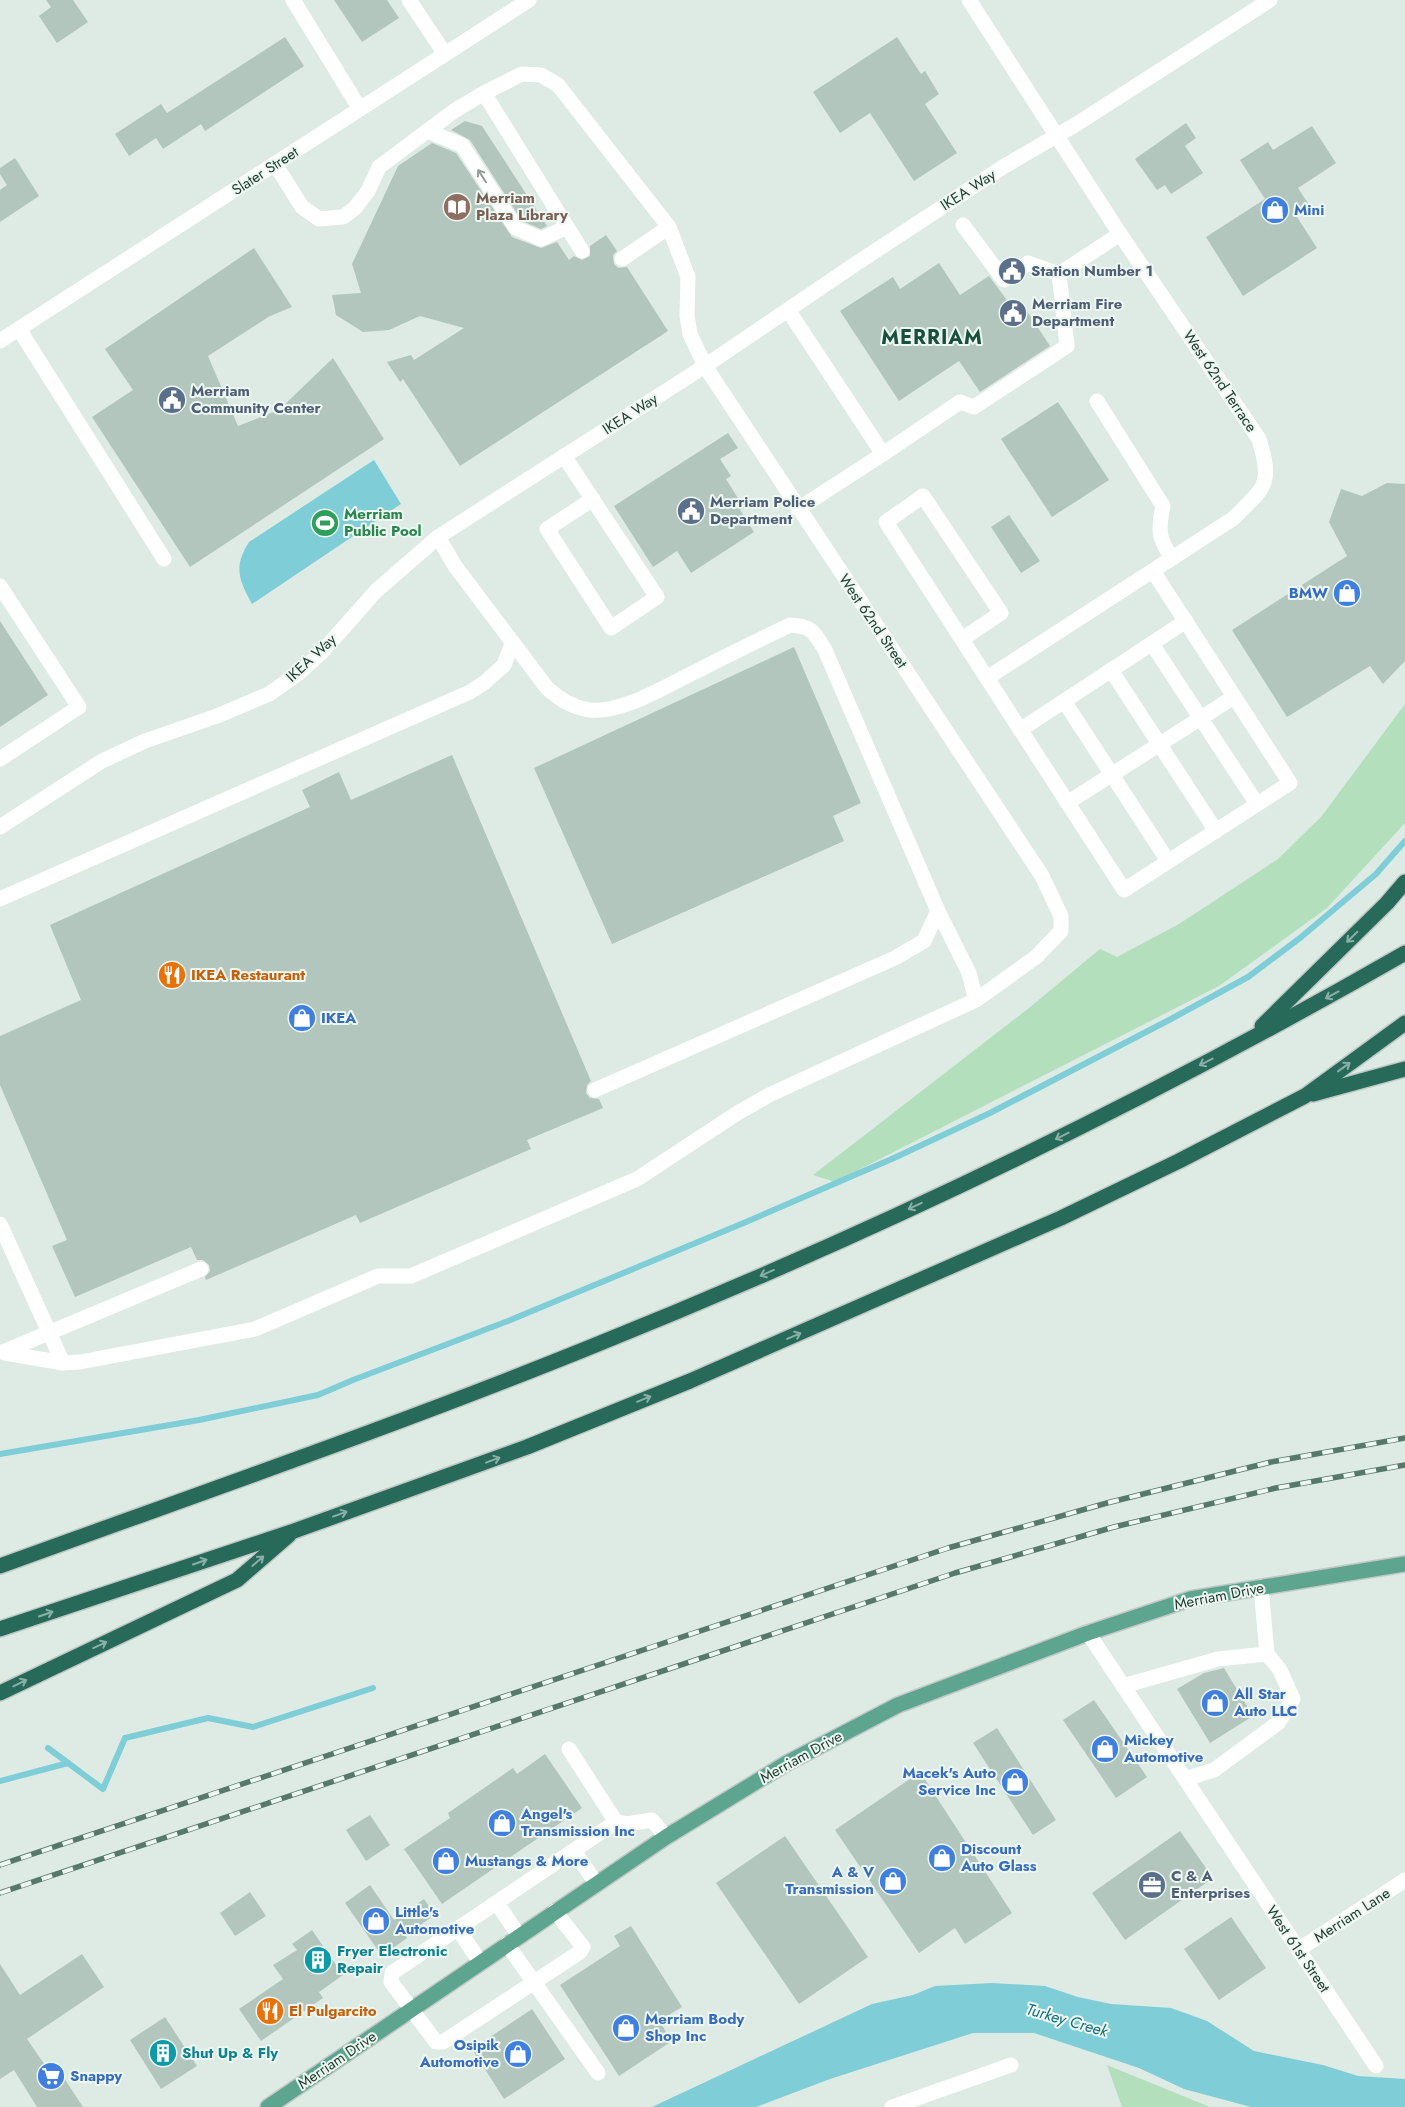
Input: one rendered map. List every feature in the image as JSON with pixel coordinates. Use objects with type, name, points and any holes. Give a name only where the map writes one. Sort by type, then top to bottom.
[{"type":"highway","points":[[1250,1039],[1387,903],[1405,882]]},
{"type":"highway","points":[[0,1566],[445,1405],[604,1342],[750,1281],[1008,1163],[1250,1039],[1405,953]]},
{"type":"highway","points":[[0,1629],[294,1531],[527,1448],[726,1365],[1061,1218],[1179,1161],[1305,1096],[1405,1023]]},
{"type":"highway","points":[[1305,1096],[1405,1069]]},
{"type":"highway","points":[[0,1693],[237,1580],[294,1531]]},
{"type":"main road","name":"Merriam Drive","points":[[268,2107],[666,1837],[787,1763],[898,1705],[1088,1633],[1190,1599],[1405,1564]]},
{"type":"street","points":[[293,0],[360,109]]},
{"type":"street","points":[[409,0],[445,54]]},
{"type":"street","name":"Slater Street","points":[[0,341],[529,0]]},
{"type":"street","name":"West 62nd Terrace","points":[[969,0],[1120,234],[1260,439],[1267,465],[1264,487],[1234,518],[987,678]]},
{"type":"street","name":"IKEA Way","points":[[0,827],[102,761],[145,741],[217,716],[269,694],[322,652],[376,591],[438,537],[705,366],[903,232],[1270,0]]},
{"type":"street","name":"West 62nd Street","points":[[2,1352],[63,1363],[80,1362],[255,1329],[378,1276],[411,1276],[637,1179],[736,1114],[769,1095],[976,1000],[1036,957],[1061,931],[1062,916],[1042,876],[705,366],[690,334],[687,316],[688,277],[669,227],[558,85],[541,75],[522,74],[484,93],[379,167],[368,191],[355,208],[343,217],[319,219],[302,207],[275,164]]},
{"type":"street","points":[[484,93],[582,251]]},
{"type":"street","points":[[428,131],[462,145],[516,228],[541,239],[567,227]]},
{"type":"street","points":[[963,224],[1004,280],[1028,263],[1059,274]]},
{"type":"street","points":[[622,259],[669,227]]},
{"type":"street","points":[[1059,274],[1120,234]]},
{"type":"street","points":[[798,509],[960,402],[974,407],[1067,346],[1059,274]]},
{"type":"street","points":[[788,310],[883,454]]},
{"type":"street","points":[[19,329],[164,559]]},
{"type":"street","points":[[1097,401],[1162,506],[1160,522],[1161,543],[1172,558]]},
{"type":"street","points":[[564,456],[593,499],[657,597],[612,628],[546,530],[593,499]]},
{"type":"street","points":[[962,639],[1000,614],[923,496],[886,522],[1124,890],[1290,783],[1153,571]]},
{"type":"street","points":[[438,537],[455,566],[547,688],[557,697],[574,706],[590,710],[606,709],[641,698],[790,625],[802,625],[814,632],[825,650],[938,911],[969,972],[976,1000]]},
{"type":"street","points":[[0,586],[79,706],[0,759]]},
{"type":"street","points":[[1020,730],[1186,621]]},
{"type":"street","points":[[0,899],[470,692],[484,683],[504,665],[512,644]]},
{"type":"street","points":[[1152,644],[1257,804]]},
{"type":"street","points":[[1111,670],[1216,831]]},
{"type":"street","points":[[1067,803],[1234,697]]},
{"type":"street","points":[[1064,701],[1168,861]]},
{"type":"street","points":[[595,1090],[895,958],[924,941],[938,911]]},
{"type":"street","points":[[0,1224],[63,1363]]},
{"type":"street","points":[[2,1352],[50,1334],[201,1268]]},
{"type":"street","points":[[1185,1779],[1214,1770],[1278,1722],[1293,1699],[1280,1670],[1267,1654],[1261,1588]]},
{"type":"street","name":"West 61st Street","points":[[1088,1633],[1376,2066]]},
{"type":"street","points":[[1123,1686],[1218,1659],[1267,1654]]},
{"type":"street","points":[[569,1749],[616,1822]]},
{"type":"street","points":[[555,1912],[583,1948],[580,1952],[443,2042],[436,2042],[391,1982],[392,1973],[616,1822],[627,1824],[652,1820],[666,1837]]},
{"type":"street","points":[[574,1852],[596,1884]]},
{"type":"street","name":"Merriam Lane","points":[[1298,1950],[1405,1880]]},
{"type":"street","points":[[497,1903],[534,1982],[598,2073]]},
{"type":"street","points":[[458,1929],[480,1962]]},
{"type":"street","points":[[892,2107],[1011,2065]]},
{"type":"green space","points":[[1405,704],[1405,823],[1327,908],[1219,986],[835,1182],[813,1175],[1029,1008],[1100,949],[1117,957],[1179,924],[1278,859],[1321,817]]},
{"type":"green space","points":[[1107,2065],[1210,2107],[1122,2107]]},
{"type":"water","name":"Merriam Public Pool","points":[[374,460],[401,504],[252,604],[241,580],[239,566],[249,542]]},
{"type":"water","name":"Turkey Creek","points":[[992,1983],[1045,1986],[1078,1997],[1111,2004],[1171,2008],[1207,2021],[1254,2051],[1323,2065],[1358,2076],[1405,2079],[1405,2107],[1251,2107],[1184,2089],[1139,2068],[1034,2033],[973,2033],[830,2079],[756,2107],[652,2107],[872,2004],[913,1995],[935,1986]]},
{"type":"building","points":[[46,0],[73,0],[88,22],[57,43],[39,16],[51,7]]},
{"type":"building","points":[[334,0],[387,0],[399,18],[362,42]]},
{"type":"building","points":[[285,37],[304,66],[205,131],[201,124],[163,149],[156,138],[129,156],[115,134],[161,104],[167,113]]},
{"type":"building","points":[[897,37],[921,74],[925,71],[939,94],[925,104],[957,153],[914,181],[870,113],[840,133],[813,92]]},
{"type":"building","points":[[465,121],[482,126],[547,226],[541,229],[522,221],[470,140],[451,130]]},
{"type":"building","points":[[1186,123],[1196,138],[1185,146],[1203,173],[1171,194],[1165,185],[1157,190],[1135,159]]},
{"type":"building","name":"Mini","points":[[1312,126],[1336,163],[1298,188],[1309,205],[1295,214],[1317,248],[1243,296],[1206,237],[1265,199],[1240,160],[1268,142],[1273,150]]},
{"type":"building","points":[[432,143],[456,153],[512,237],[541,248],[557,242],[569,260],[574,256],[582,260],[590,256],[590,246],[606,235],[617,251],[613,255],[614,264],[618,268],[627,267],[668,331],[460,466],[403,379],[400,382],[387,362],[411,355],[414,360],[464,328],[420,316],[389,330],[363,332],[336,315],[332,295],[361,293],[352,264],[398,166]]},
{"type":"building","points":[[15,158],[39,196],[0,222],[0,190],[7,185],[0,174],[0,168]]},
{"type":"building","name":"Merriam Community Center","points":[[254,248],[292,307],[270,316],[208,356],[238,426],[279,410],[333,358],[384,439],[190,567],[92,417],[133,390],[105,349]]},
{"type":"building","points":[[939,263],[960,295],[989,276],[1015,311],[1023,305],[1050,346],[980,392],[959,361],[899,401],[840,311],[893,277],[900,289]]},
{"type":"building","points":[[1058,402],[1109,480],[1052,517],[1001,439]]},
{"type":"building","points":[[728,433],[738,448],[720,459],[731,476],[726,479],[744,508],[740,510],[754,532],[691,573],[677,551],[653,567],[614,506]]},
{"type":"building","name":"BMW","points":[[1387,483],[1405,484],[1405,661],[1383,684],[1370,666],[1287,717],[1232,630],[1347,556],[1329,522],[1341,489],[1362,496]]},
{"type":"building","points":[[1009,515],[1040,561],[1021,573],[991,527]]},
{"type":"building","points":[[0,621],[48,695],[0,727]]},
{"type":"building","points":[[794,647],[861,803],[833,816],[844,841],[612,944],[534,768]]},
{"type":"building","name":"IKEA","points":[[452,755],[591,1081],[587,1085],[586,1093],[590,1098],[599,1099],[603,1108],[527,1140],[531,1149],[360,1223],[356,1215],[206,1280],[205,1277],[210,1271],[209,1265],[203,1260],[197,1260],[191,1247],[75,1297],[52,1246],[67,1240],[0,1085],[0,1036],[81,1000],[50,925],[310,807],[302,790],[339,772],[351,800]]},
{"type":"building","name":"All Star Auto LLC","points":[[1224,1668],[1253,1716],[1210,1743],[1177,1689],[1204,1673]]},
{"type":"building","name":"Mickey Automotive","points":[[1094,1700],[1147,1777],[1116,1798],[1063,1720]]},
{"type":"building","name":"Macek's Auto Service Inc","points":[[997,1728],[1056,1820],[1033,1835],[973,1743]]},
{"type":"building","points":[[545,1754],[582,1808],[442,1904],[404,1849],[450,1818],[448,1813],[513,1768],[517,1774]]},
{"type":"building","points":[[920,1772],[1012,1913],[965,1944],[955,1928],[919,1953],[835,1830]]},
{"type":"building","points":[[370,1815],[390,1845],[366,1861],[346,1830]]},
{"type":"building","name":"C & A Enterprises","points":[[1180,1831],[1213,1878],[1125,1940],[1092,1893]]},
{"type":"building","points":[[785,1836],[868,1957],[799,2004],[716,1883]]},
{"type":"building","name":"Little's Automotive","points":[[370,1885],[394,1920],[424,1899],[435,1915],[405,1935],[407,1938],[382,1956],[345,1903]]},
{"type":"building","points":[[250,1892],[266,1916],[235,1936],[220,1913]]},
{"type":"building","points":[[1231,1917],[1266,1968],[1219,2000],[1184,1949]]},
{"type":"building","name":"Merriam Body Shop Inc","points":[[631,1926],[682,2007],[659,2021],[672,2041],[619,2076],[560,1985],[620,1946],[614,1936]]},
{"type":"building","points":[[312,1930],[343,1975],[319,1992],[323,1998],[261,2041],[239,2009],[283,1979],[273,1965],[297,1950],[292,1944]]},
{"type":"building","points":[[82,1954],[104,1987],[27,2039],[49,2071],[56,2066],[83,2107],[37,2107],[14,2070],[0,2079],[0,1964],[20,1995]]},
{"type":"building","name":"Osipik Automotive","points":[[532,2009],[565,2059],[504,2099],[472,2049]]},
{"type":"building","name":"Shut Up & Fly","points":[[165,2017],[197,2066],[161,2089],[130,2040]]},
{"type":"waterway","points":[[0,1454],[199,1420],[318,1395],[508,1321],[894,1158],[990,1113],[1248,977],[1300,938],[1376,874],[1405,841]]},
{"type":"waterway","points":[[48,1748],[103,1789],[125,1738],[208,1718],[253,1727],[373,1688]]},
{"type":"waterway","points":[[0,1781],[68,1763]]},
{"type":"railway","points":[[0,1865],[948,1548],[1107,1503],[1271,1462],[1405,1438]]},
{"type":"railway","points":[[0,1893],[955,1573],[1114,1527],[1276,1488],[1405,1465]]},
{"type":"place","name":"Merriam Plaza Library","points":[[457,207]]},
{"type":"place","name":"Mini","points":[[1275,210]]},
{"type":"place","name":"Station Number 1","points":[[1012,271]]},
{"type":"place","name":"Merriam Fire Department","points":[[1013,313]]},
{"type":"place","name":"Merriam Community Center","points":[[172,400]]},
{"type":"place","name":"Merriam Police Department","points":[[691,511]]},
{"type":"place","name":"Merriam Public Pool","points":[[325,523]]},
{"type":"place","name":"BMW","points":[[1347,593]]},
{"type":"place","name":"IKEA Restaurant","points":[[172,975]]},
{"type":"place","name":"IKEA","points":[[302,1018]]},
{"type":"place","name":"All Star Auto LLC","points":[[1215,1703]]},
{"type":"place","name":"Mickey Automotive","points":[[1105,1749]]},
{"type":"place","name":"Macek's Auto Service Inc","points":[[1015,1782]]},
{"type":"place","name":"Angel's Transmission Inc","points":[[502,1823]]},
{"type":"place","name":"Discount Auto Glass","points":[[942,1858]]},
{"type":"place","name":"Mustangs & More","points":[[446,1861]]},
{"type":"place","name":"A & V Transmission","points":[[893,1881]]},
{"type":"place","name":"C & A Enterprises","points":[[1152,1885]]},
{"type":"place","name":"Little's Automotive","points":[[376,1921]]},
{"type":"place","name":"Fryer Electronic Repair","points":[[318,1960]]},
{"type":"place","name":"El Pulgarcito","points":[[270,2011]]},
{"type":"place","name":"Merriam Body Shop Inc","points":[[626,2028]]},
{"type":"place","name":"Shut Up & Fly","points":[[163,2053]]},
{"type":"place","name":"Osipik Automotive","points":[[518,2054]]},
{"type":"place","name":"Snappy","points":[[51,2076]]},
{"type":"district","name":"MERRIAM","points":[[932,337]]}]
